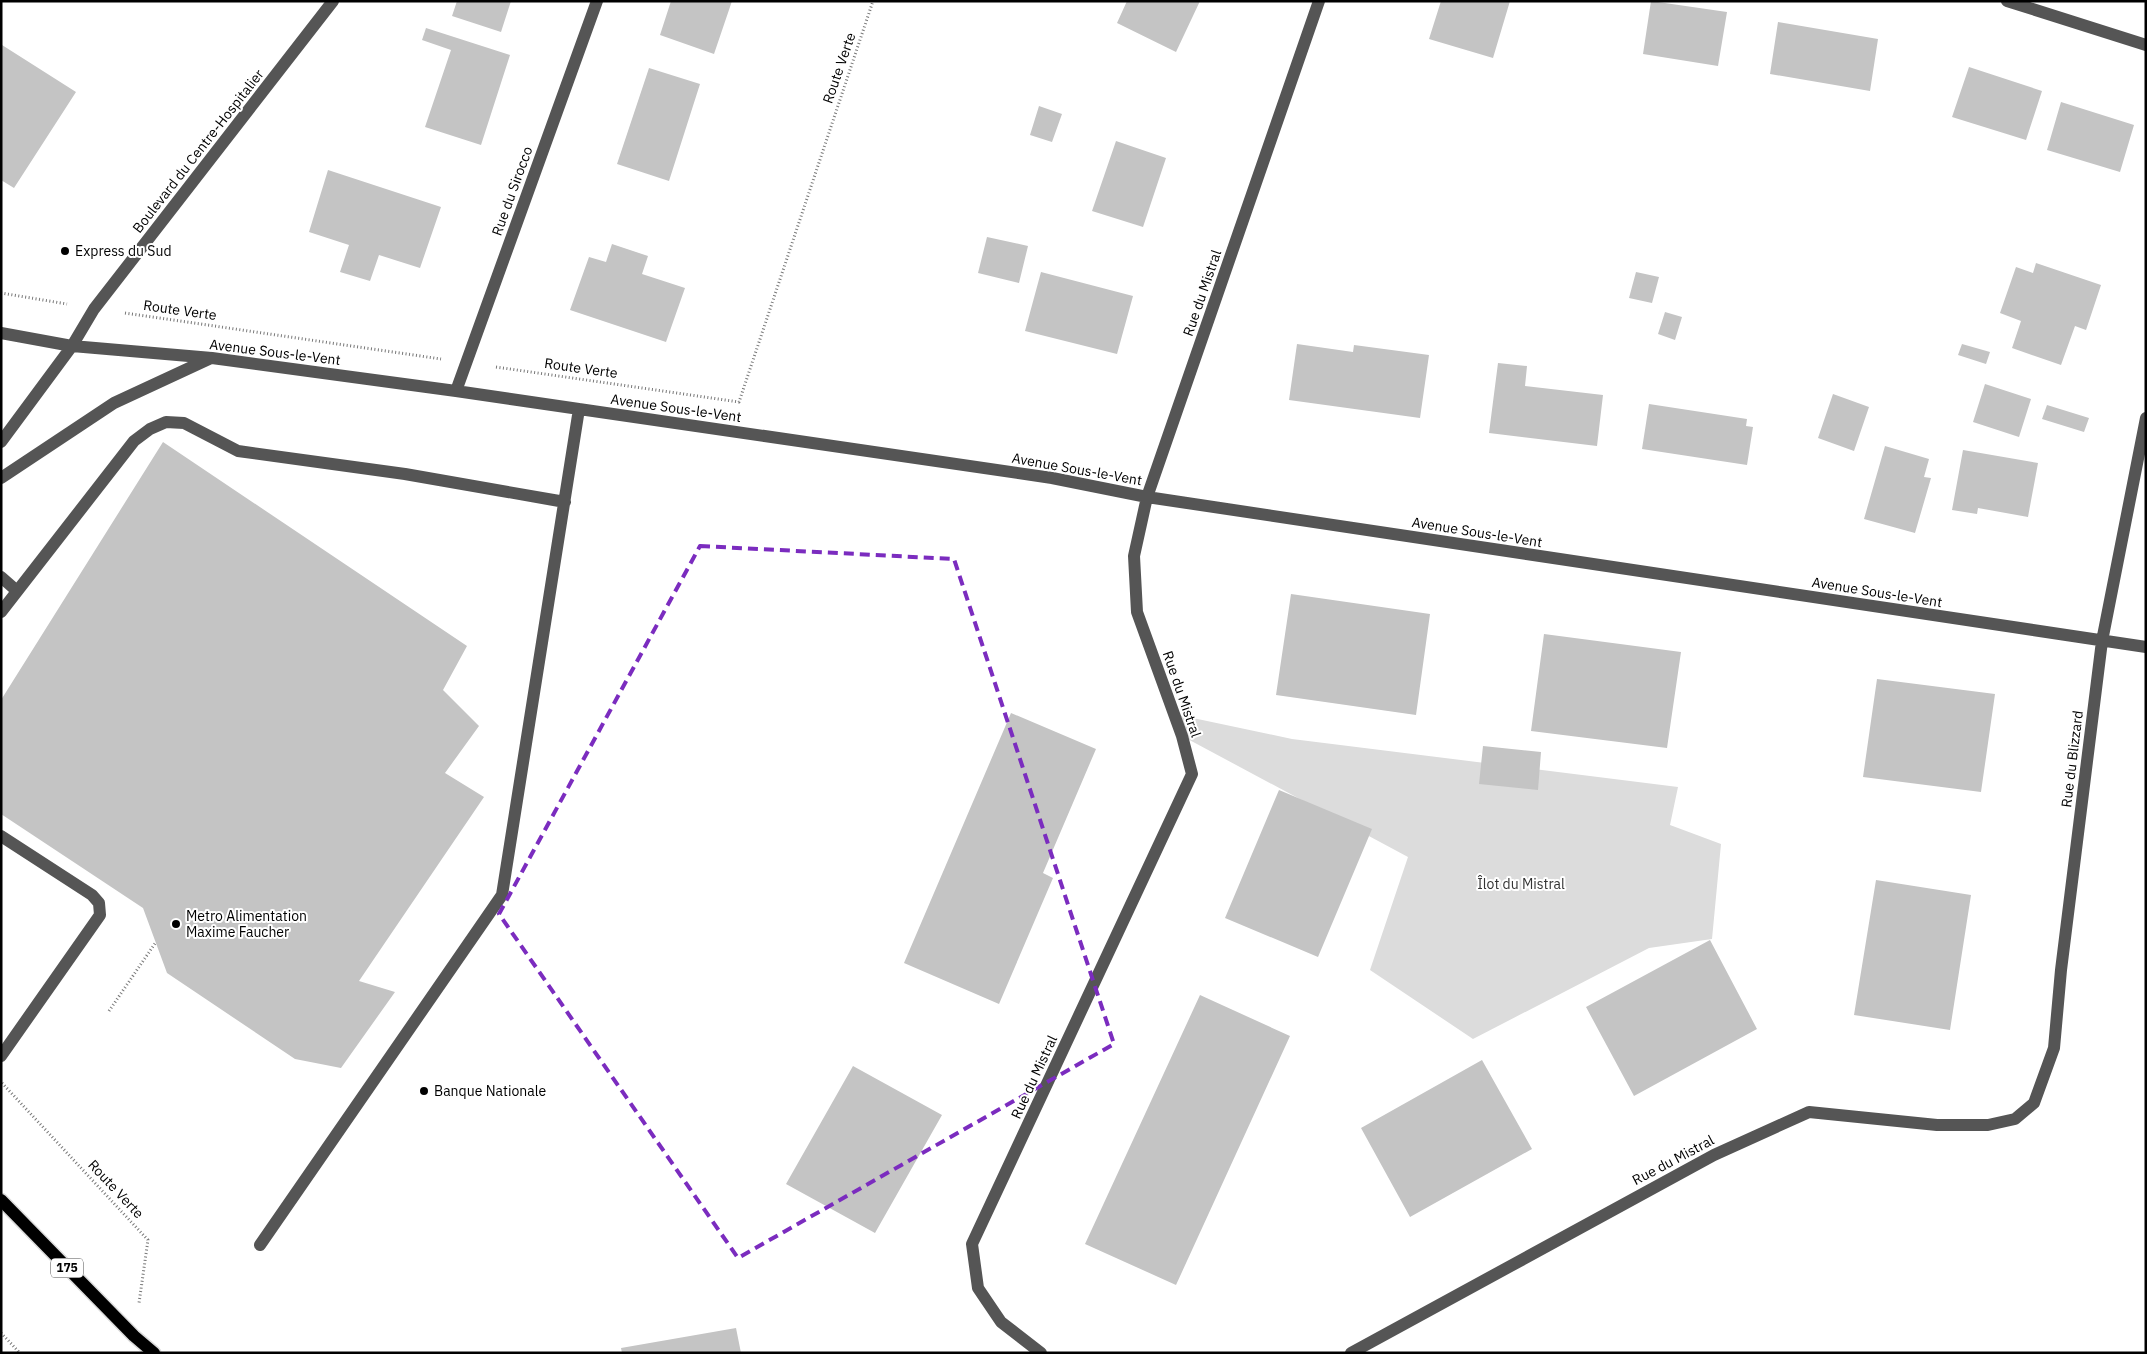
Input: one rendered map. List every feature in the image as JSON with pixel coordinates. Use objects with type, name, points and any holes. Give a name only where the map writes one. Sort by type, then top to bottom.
[{"type":"main road","name":"175","points":[[1,1200],[134,1336],[154,1353]]},
{"type":"street","name":"Boulevard du Centre-Hospitalier","points":[[1,442],[72,346],[94,309],[333,1]]},
{"type":"street","name":"Rue du Sirocco","points":[[456,391],[597,1]]},
{"type":"street","name":"Rue du Mistral","points":[[1041,1353],[1001,1322],[978,1288],[972,1244],[1192,774],[1179,729],[1137,612],[1134,556],[1147,497],[1319,1]]},
{"type":"street","points":[[2007,1],[2146,45]]},
{"type":"street","name":"Avenue Sous-le-Vent","points":[[1,333],[72,346],[212,358],[456,391],[1052,478],[1147,497],[2146,647]]},
{"type":"street","points":[[1,478],[114,403],[212,358]]},
{"type":"street","points":[[260,1245],[502,895],[579,409]]},
{"type":"street","name":"Rue du Blizzard","points":[[2034,1103],[2054,1048],[2061,970],[2102,641],[2146,418]]},
{"type":"street","points":[[1,612],[134,441],[150,429],[166,422],[184,423],[238,451],[406,474],[565,502]]},
{"type":"street","points":[[1,577],[17,591]]},
{"type":"street","points":[[1,836],[92,895],[99,903],[100,915],[1,1056]]},
{"type":"street","name":"Rue du Mistral","points":[[1351,1353],[1714,1155],[1810,1112],[1937,1125],[1988,1125],[2015,1119],[2034,1103]]},
{"type":"path","name":"Route Verte","points":[[1,293],[94,309],[739,402],[873,1]]},
{"type":"path","points":[[110,1011],[156,942]]},
{"type":"path","name":"Route Verte","points":[[1,1082],[148,1240],[134,1336]]},
{"type":"path","points":[[1,1333],[20,1353]]},
{"type":"highlighted area","points":[[700,546],[954,559],[1114,1044],[738,1258],[499,914]]},
{"type":"green space","name":"Îlot du Mistral","points":[[1174,714],[1292,739],[1678,787],[1670,825],[1721,844],[1712,939],[1649,948],[1473,1039],[1370,970],[1408,857],[1182,736]]},
{"type":"building","points":[[457,1],[511,1],[501,32],[452,16]]},
{"type":"building","points":[[671,1],[732,1],[714,54],[660,35]]},
{"type":"building","points":[[1127,1],[1200,1],[1176,52],[1117,23]]},
{"type":"building","points":[[1441,1],[1510,1],[1493,58],[1429,39]]},
{"type":"building","points":[[1651,1],[1727,12],[1718,66],[1643,54]]},
{"type":"building","points":[[1778,22],[1878,39],[1870,91],[1770,74]]},
{"type":"building","points":[[426,28],[510,55],[481,145],[425,127],[451,50],[422,40]]},
{"type":"building","points":[[2,45],[76,92],[14,188],[1,180]]},
{"type":"building","points":[[1969,67],[2042,91],[2026,140],[1952,117]]},
{"type":"building","points":[[649,68],[700,84],[669,181],[617,164]]},
{"type":"building","points":[[2061,102],[2134,125],[2120,172],[2047,150]]},
{"type":"building","points":[[1039,106],[1062,114],[1052,142],[1030,135]]},
{"type":"building","points":[[1116,141],[1166,158],[1143,227],[1092,211]]},
{"type":"building","points":[[328,170],[441,207],[420,268],[379,255],[370,281],[340,272],[349,245],[309,232]]},
{"type":"building","points":[[987,237],[1028,246],[1019,283],[978,273]]},
{"type":"building","points":[[612,244],[648,256],[642,274],[685,288],[666,342],[570,310],[589,257],[606,262]]},
{"type":"building","points":[[2036,263],[2101,285],[2086,330],[2075,326],[2061,365],[2012,348],[2021,321],[2000,313],[2016,267],[2033,273]]},
{"type":"building","points":[[1041,272],[1133,296],[1117,354],[1025,331]]},
{"type":"building","points":[[1636,272],[1659,277],[1652,303],[1629,298]]},
{"type":"building","points":[[1665,312],[1682,317],[1675,340],[1658,334]]},
{"type":"building","points":[[1297,344],[1353,352],[1354,345],[1429,355],[1420,418],[1289,400]]},
{"type":"building","points":[[1962,344],[1990,352],[1986,364],[1958,355]]},
{"type":"building","points":[[1498,363],[1527,366],[1525,386],[1603,395],[1597,446],[1489,433]]},
{"type":"building","points":[[1985,384],[2031,399],[2019,437],[1973,422]]},
{"type":"building","points":[[1833,394],[1869,407],[1854,451],[1818,438]]},
{"type":"building","points":[[1649,404],[1747,419],[1746,426],[1753,427],[1747,465],[1642,449]]},
{"type":"building","points":[[2047,405],[2089,418],[2084,432],[2042,419]]},
{"type":"building","points":[[163,442],[467,646],[443,690],[479,726],[445,773],[484,797],[359,981],[395,992],[341,1068],[295,1059],[167,973],[143,908],[1,814],[1,700]]},
{"type":"building","points":[[1885,446],[1929,459],[1924,477],[1931,478],[1915,533],[1864,519]]},
{"type":"building","points":[[1963,450],[2038,463],[2028,517],[1978,508],[1977,514],[1952,510]]},
{"type":"building","points":[[1291,594],[1430,614],[1416,715],[1276,695]]},
{"type":"building","points":[[1544,634],[1681,652],[1667,748],[1531,731]]},
{"type":"building","points":[[1877,679],[1995,694],[1981,792],[1863,777]]},
{"type":"building","points":[[1011,713],[1096,749],[1043,873],[1053,878],[999,1004],[904,963]]},
{"type":"building","points":[[1483,746],[1541,752],[1538,790],[1479,784]]},
{"type":"building","points":[[1279,790],[1372,829],[1318,957],[1225,918]]},
{"type":"building","points":[[1876,880],[1971,895],[1950,1030],[1854,1015]]},
{"type":"building","points":[[1710,940],[1757,1029],[1634,1096],[1586,1007]]},
{"type":"building","points":[[1200,995],[1290,1036],[1176,1285],[1085,1244]]},
{"type":"building","points":[[1482,1060],[1532,1149],[1410,1217],[1361,1128]]},
{"type":"building","points":[[853,1066],[942,1115],[875,1233],[786,1184]]},
{"type":"building","points":[[736,1328],[741,1353],[622,1353],[621,1348]]},
{"type":"place","name":"Express du Sud","points":[[65,251]]},
{"type":"place","name":"Metro Alimentation Maxime Faucher","points":[[176,924]]},
{"type":"place","name":"Banque Nationale","points":[[424,1091]]}]
